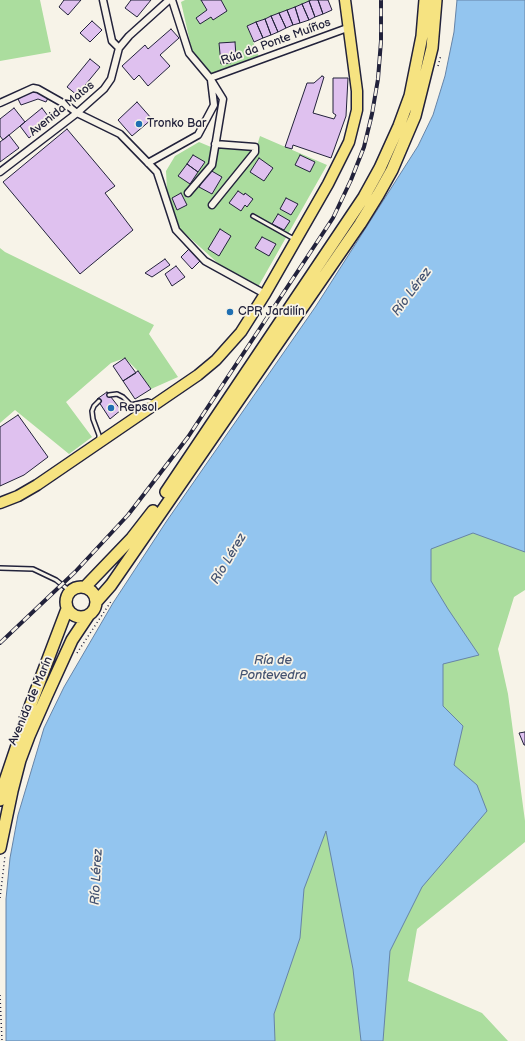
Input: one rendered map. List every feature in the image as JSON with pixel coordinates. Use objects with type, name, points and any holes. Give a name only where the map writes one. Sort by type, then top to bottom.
[{"type":"highway","points":[[419,0],[422,36]]},
{"type":"highway","points":[[424,0],[422,36],[410,96],[399,126],[380,168],[364,197],[151,514],[132,538],[85,587],[75,588],[70,591],[66,600],[67,609],[74,616],[88,616],[94,610],[96,602],[111,586],[125,566],[360,224],[378,195],[395,163],[415,116],[432,48],[437,3]]},
{"type":"highway","points":[[85,587],[93,593],[96,602]]},
{"type":"highway","name":"Avenida de Marín","points":[[0,800],[31,704],[67,609]]},
{"type":"highway","name":"Avenida de Marín","points":[[0,848],[12,791],[27,742],[39,711],[72,640],[88,616]]},
{"type":"main road","points":[[0,503],[18,496],[37,485],[198,374],[216,360],[241,332],[340,161],[354,127],[357,110],[357,91],[346,0]]},
{"type":"street","points":[[103,0],[112,42],[119,48],[134,31],[170,0]]},
{"type":"street","name":"Rúa da Ponte Muíños","points":[[170,0],[189,53],[210,78],[223,99],[212,165],[188,193]]},
{"type":"street","name":"Rúa da Ponte Muíños","points":[[210,78],[350,27]]},
{"type":"street","name":"Avenida Matos","points":[[0,172],[78,113],[104,89],[111,79],[119,48]]},
{"type":"street","points":[[148,163],[198,135],[214,105],[210,78]]},
{"type":"street","points":[[0,103],[33,88],[38,89],[78,113],[120,134],[157,172],[176,230],[205,261],[264,294]]},
{"type":"street","points":[[212,205],[255,152],[254,147],[215,144]]},
{"type":"lane","points":[[253,216],[296,239]]},
{"type":"lane","points":[[110,395],[117,394],[123,397],[131,405],[148,401],[155,404]]},
{"type":"lane","points":[[99,401],[94,406],[92,411],[93,420],[99,435],[99,443]]},
{"type":"lane","points":[[0,568],[33,569],[56,580],[70,591]]},
{"type":"path","points":[[0,898],[4,862]]},
{"type":"path","points":[[0,995],[2,1041]]},
{"type":"green space","points":[[0,0],[40,0],[51,52],[0,61]]},
{"type":"green space","points":[[185,0],[312,0],[247,26],[259,57],[211,75],[192,51],[181,2]]},
{"type":"green space","points":[[260,136],[327,165],[258,287],[221,266],[180,229],[167,190],[166,171],[175,156],[199,142],[211,147],[209,163],[184,195],[187,198],[213,166],[217,147],[252,149],[232,177],[210,203],[255,152]]},
{"type":"green space","points":[[525,239],[525,590],[514,597],[498,649],[508,694],[525,821],[525,842],[417,929],[408,981],[482,1013],[508,1041],[155,1041]]},
{"type":"green space","points":[[0,248],[5,252],[154,325],[149,334],[178,377],[151,389],[138,371],[125,358],[111,363],[66,402],[92,437],[69,454],[15,410],[0,423]]},
{"type":"water","name":"Ría de Pontevedra","points":[[457,0],[525,0],[525,552],[473,533],[431,549],[431,581],[479,655],[443,664],[443,706],[463,726],[454,765],[477,785],[487,811],[422,887],[390,951],[383,1041],[361,1041],[353,969],[326,831],[304,889],[300,938],[274,1014],[275,1041],[6,1041],[6,899],[10,858],[18,815],[44,728],[64,687],[113,603],[166,522],[316,306],[418,146],[433,115],[445,76],[454,32]]},
{"type":"building","points":[[64,0],[81,0],[68,15],[59,7]]},
{"type":"building","points":[[131,0],[151,0],[137,17],[125,8]]},
{"type":"building","points":[[201,0],[221,0],[227,11],[213,20],[211,17],[200,24],[196,18],[207,10]]},
{"type":"building","points":[[318,0],[323,14],[315,17],[309,1]]},
{"type":"building","points":[[318,0],[328,0],[332,10],[323,14]]},
{"type":"building","points":[[309,1],[315,17],[309,20],[302,4]]},
{"type":"building","points":[[302,4],[309,20],[300,23],[295,7]]},
{"type":"building","points":[[295,7],[300,23],[293,25],[287,10]]},
{"type":"building","points":[[287,10],[293,25],[286,28],[279,13]]},
{"type":"building","points":[[279,13],[286,28],[278,32],[271,16]]},
{"type":"building","points":[[271,16],[278,32],[271,35],[265,19]]},
{"type":"building","points":[[265,19],[271,35],[263,38],[256,22]]},
{"type":"building","points":[[92,21],[102,30],[90,42],[80,33]]},
{"type":"building","points":[[256,22],[263,38],[254,42],[247,26]]},
{"type":"building","points":[[171,29],[179,38],[160,55],[170,66],[148,86],[139,75],[134,80],[122,66],[145,45],[148,49]]},
{"type":"building","points":[[235,42],[236,56],[229,60],[231,63],[221,64],[219,43]]},
{"type":"building","points":[[90,59],[100,67],[77,95],[67,87]]},
{"type":"building","points":[[322,76],[324,77],[313,113],[334,119],[336,115],[333,113],[333,78],[348,78],[346,116],[331,158],[293,145],[292,149],[285,147],[307,83],[314,83]]},
{"type":"building","points":[[40,91],[49,96],[46,102],[38,99],[21,105],[18,99],[29,93]]},
{"type":"building","points":[[137,102],[152,119],[132,136],[118,120]]},
{"type":"building","points":[[14,108],[25,122],[3,140],[0,136],[0,119]]},
{"type":"building","points":[[42,108],[51,120],[29,138],[20,126]]},
{"type":"building","points":[[67,129],[115,186],[105,193],[133,230],[80,274],[3,182]]},
{"type":"building","points":[[9,135],[19,148],[0,162],[0,142]]},
{"type":"building","points":[[193,155],[205,162],[198,172],[187,164]]},
{"type":"building","points":[[300,155],[315,162],[310,172],[295,165]]},
{"type":"building","points":[[259,158],[273,168],[264,181],[250,172]]},
{"type":"building","points":[[187,164],[198,172],[190,184],[178,176]]},
{"type":"building","points":[[210,170],[222,177],[212,194],[199,187]]},
{"type":"building","points":[[238,191],[244,195],[245,193],[253,199],[247,207],[245,205],[241,211],[229,203]]},
{"type":"building","points":[[181,193],[187,205],[177,210],[172,198]]},
{"type":"building","points":[[286,198],[298,204],[291,215],[280,209]]},
{"type":"building","points":[[278,214],[290,221],[284,230],[272,224]]},
{"type":"building","points":[[220,229],[231,236],[219,256],[208,249]]},
{"type":"building","points":[[262,237],[276,244],[269,256],[255,248]]},
{"type":"building","points":[[189,249],[200,261],[192,269],[181,257]]},
{"type":"building","points":[[165,259],[170,265],[152,277],[145,273]]},
{"type":"building","points":[[176,266],[185,277],[172,286],[165,274]]},
{"type":"building","points":[[125,358],[136,373],[123,381],[113,366]]},
{"type":"building","points":[[138,371],[151,389],[135,399],[123,381]]},
{"type":"building","name":"Repsol","points":[[107,392],[121,410],[110,419],[97,399]]},
{"type":"building","points":[[18,415],[48,457],[24,475],[0,486],[0,427]]},
{"type":"building","points":[[525,732],[525,745],[524,745],[519,733]]},
{"type":"railway","points":[[0,643],[75,572],[128,515],[188,437],[333,218],[351,180],[364,147],[372,114],[378,79],[381,41],[381,0]]},
{"type":"place","name":"Tronko Bar","points":[[139,124]]},
{"type":"place","name":"CPR Jardilín","points":[[230,312]]},
{"type":"place","name":"Repsol","points":[[111,408]]},
{"type":"water label","name":"Río Lérez","points":[[412,292]]},
{"type":"water label","name":"Río Lérez","points":[[229,559]]},
{"type":"water label","name":"Río Lérez","points":[[97,877]]}]
